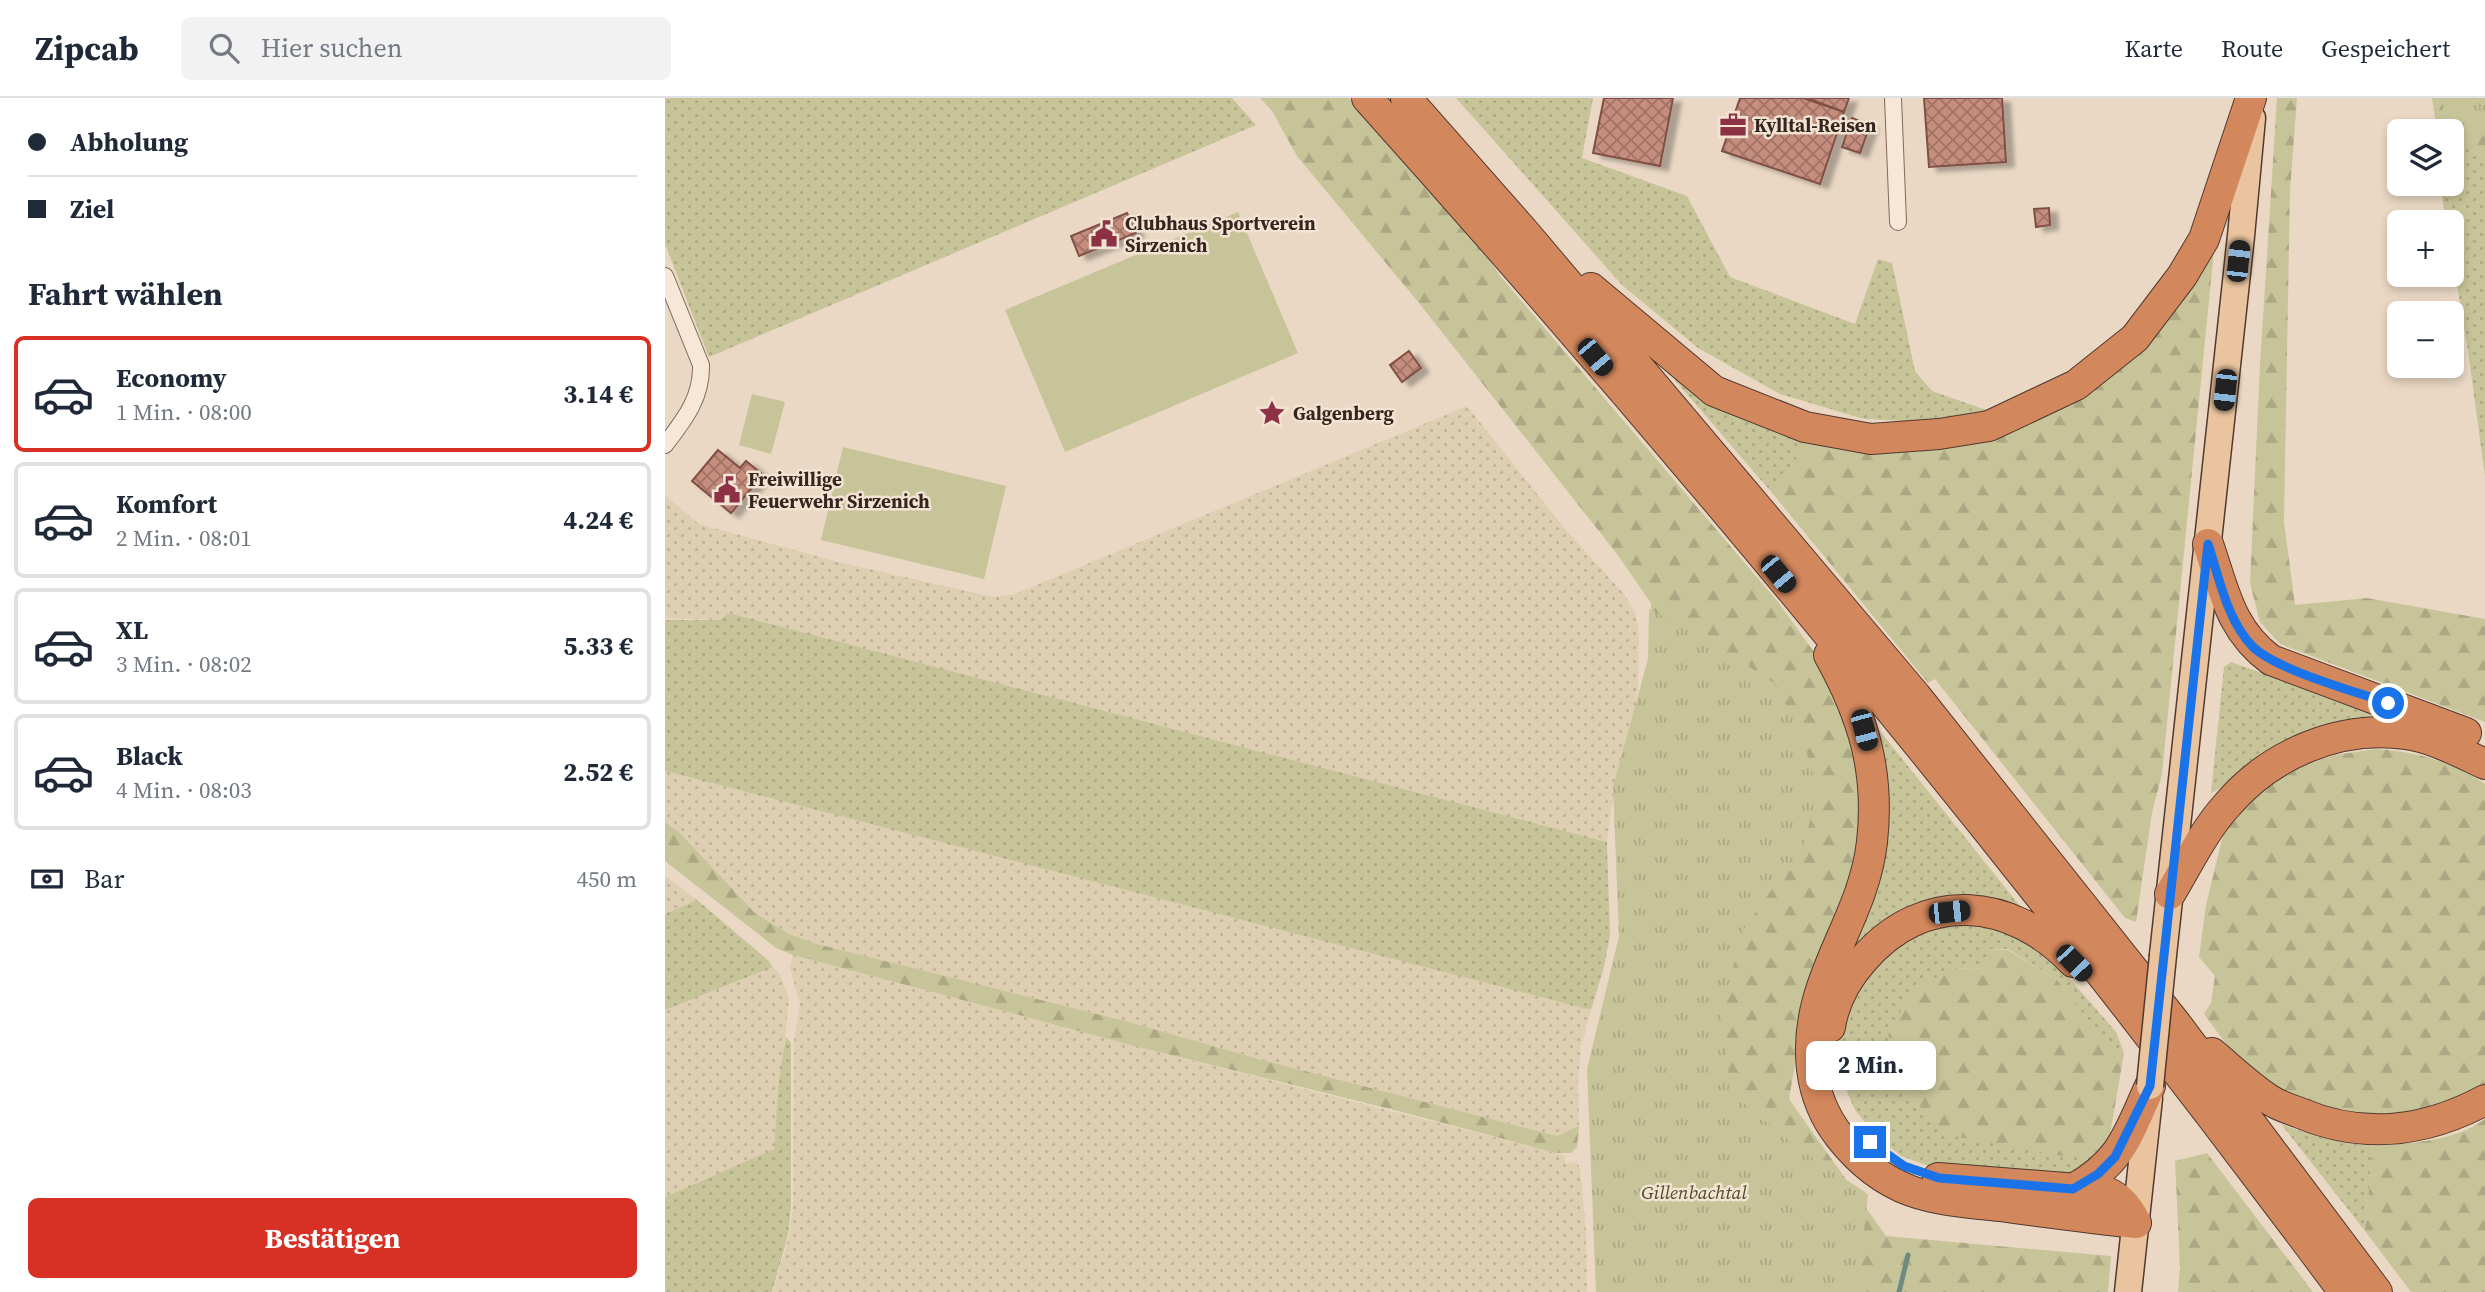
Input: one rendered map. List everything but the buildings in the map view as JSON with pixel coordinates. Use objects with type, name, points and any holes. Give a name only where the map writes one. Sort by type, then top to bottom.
[{"type":"highway","points":[[1367,98],[1528,277],[1940,769],[2177,1072],[2344,1292]]},
{"type":"highway","points":[[1406,98],[1526,234],[1916,696],[2177,1026],[2377,1292]]},
{"type":"highway","points":[[1526,234],[1714,391],[1751,407],[1805,427],[1871,439],[1939,434],[1989,426],[2076,385],[2135,338],[2182,276],[2204,239],[2252,98]]},
{"type":"highway","points":[[2208,544],[2238,625],[2254,648],[2271,660],[2459,730],[2485,743]]},
{"type":"highway","points":[[1794,593],[1857,711],[1871,761],[1875,796],[1868,864],[1854,906],[1828,965],[1811,1029],[1813,1077],[1829,1122],[1859,1159],[1882,1177],[1911,1191],[1943,1199],[2136,1223]]},
{"type":"highway","points":[[2170,894],[2226,805],[2255,775],[2304,748],[2336,738],[2375,733],[2406,734],[2445,745],[2485,764]]},
{"type":"highway","points":[[2136,1223],[2117,1197],[2103,1191],[1939,1178],[1891,1158],[1861,1131],[1846,1110],[1835,1084],[1829,1033],[1834,1008],[1841,992],[1869,953],[1891,934],[1927,916],[1975,910],[1989,911],[2033,929],[2057,945],[2177,1072]]},
{"type":"highway","points":[[2177,1026],[2272,1102],[2315,1119],[2354,1130],[2428,1124],[2457,1115],[2485,1100]]},
{"type":"highway","points":[[2073,1189],[2098,1174],[2115,1157],[2150,1086]]},
{"type":"main road","points":[[2128,1292],[2208,544],[2252,98]]},
{"type":"street","points":[[1893,98],[1898,222]]},
{"type":"street","points":[[665,276],[701,365],[698,393],[690,413],[665,445]]},
{"type":"shaded area","points":[[1467,406],[1565,529],[1624,594],[1635,613],[1639,632],[1638,688],[1611,810],[1607,842],[729,613],[721,620],[665,618],[665,495],[699,524],[838,562],[993,597],[1015,594]]},
{"type":"shaded area","points":[[665,771],[1591,1010],[1581,1045],[1578,1081],[1579,1126],[1557,1136],[1262,1060],[1129,1022],[817,944],[789,934],[755,913],[679,832],[665,822]]},
{"type":"shaded area","points":[[665,876],[697,900],[665,914]]},
{"type":"shaded area","points":[[793,955],[1135,1046],[1564,1155],[1565,1163],[1576,1162],[1580,1168],[1586,1231],[1587,1292],[773,1292],[789,1236],[793,1206],[794,1039],[800,1005],[790,968]]},
{"type":"shaded area","points":[[773,967],[780,974],[789,999],[774,1149],[665,1198],[665,1010]]},
{"type":"green space","points":[[665,98],[1232,98],[1256,125],[709,357],[665,244]]},
{"type":"green space","points":[[1260,98],[1349,98],[1479,244],[1501,277],[1778,602],[1827,670],[1853,720],[1866,821],[1851,886],[1810,979],[1789,1099],[1886,1236],[2111,1256],[2108,1292],[1597,1292],[1620,931],[1649,674],[1651,603],[1617,554],[1419,303],[1297,156],[1272,111]]},
{"type":"green space","points":[[1456,98],[1593,98],[1582,158],[1687,196],[1730,277],[1855,324],[1878,259],[1892,263],[1915,371],[1932,391],[1989,411],[1925,422],[1864,419],[1780,394],[1698,348],[1622,285]]},
{"type":"green space","points":[[2277,98],[2297,98],[2290,190],[2284,522],[2295,605],[2367,598],[2485,619],[2485,722],[2280,644],[2260,622],[2250,583],[2260,365]]},
{"type":"green space","points":[[2432,98],[2485,98],[2485,157],[2464,147],[2464,119],[2435,119]]},
{"type":"green space","points":[[2441,98],[2485,98],[2485,131],[2464,128],[2464,119],[2443,119]]},
{"type":"green space","points":[[2464,147],[2485,157],[2485,476],[2464,327],[2464,301],[2460,301],[2457,287],[2464,287],[2464,210],[2444,210],[2442,196],[2464,196]]},
{"type":"green space","points":[[1238,212],[1298,353],[1065,452],[1005,310]]},
{"type":"green space","points":[[2214,250],[2162,774],[2152,813],[2136,922],[2125,918],[1935,679],[1928,683],[1773,494],[1809,440],[2007,431]]},
{"type":"green space","points":[[1667,371],[1723,408],[1809,440],[1773,494]]},
{"type":"green space","points":[[752,394],[785,402],[771,454],[739,445]]},
{"type":"green space","points":[[843,447],[1006,486],[984,579],[821,540]]},
{"type":"green space","name":"Gillenbachtal","points":[[1649,609],[1710,641],[1774,683],[1800,730],[1818,791],[1804,844],[1744,929],[1720,1013],[1733,1094],[1798,1148],[1868,1194],[1859,1278],[1867,1292],[1596,1292],[1587,1069],[1619,936],[1613,787],[1648,659]]},
{"type":"green space","points":[[729,613],[1607,842],[1610,936],[1591,1010],[665,771],[665,620],[720,620]]},
{"type":"green space","points":[[2231,662],[2386,717],[2283,746],[2253,761],[2211,793],[2224,667]]},
{"type":"green space","points":[[1875,725],[2024,911],[1981,903],[1844,969]]},
{"type":"green space","points":[[2377,749],[2434,759],[2460,769],[2485,784],[2485,1088],[2471,1097],[2385,1122],[2296,1104],[2240,1063],[2204,1014],[2211,1003],[2215,976],[2199,957],[2206,905],[2225,827],[2256,794],[2292,770],[2334,755]]},
{"type":"green space","points":[[665,822],[679,832],[755,913],[789,934],[817,944],[1129,1022],[1262,1060],[1557,1136],[1579,1126],[1577,1147],[1571,1153],[1556,1153],[1135,1046],[793,955],[776,948],[665,861]]},
{"type":"green space","points":[[697,900],[773,967],[665,1010],[665,914]]},
{"type":"green space","points":[[1988,921],[2049,955],[2116,1032],[2124,1053],[2101,1037],[2058,981],[2008,949],[1990,949],[1989,968],[1952,969],[2109,1141],[2104,1154],[2063,1179],[1937,1169],[1901,1156],[1874,1134],[1855,1110],[1841,1078],[1839,1043],[1843,1009],[1857,976],[1915,929]]},
{"type":"green space","points":[[1989,949],[2008,950],[2058,981],[2101,1037],[2124,1053],[2109,1141],[2074,1158],[1942,1134],[1918,1105],[1888,1035],[1911,992],[1952,969],[1988,968]]},
{"type":"green space","points":[[786,1037],[791,1043],[791,1208],[788,1235],[772,1292],[761,1292],[759,1289],[760,1292],[665,1292],[665,1197],[774,1149],[779,1079]]},
{"type":"green space","points":[[2485,1119],[2485,1292],[2411,1292],[2365,1231],[2373,1146],[2446,1137],[2473,1127]]},
{"type":"green space","points":[[2281,1124],[2327,1138],[2373,1146],[2365,1231]]},
{"type":"green space","points":[[2207,1153],[2313,1292],[2178,1292],[2180,1267],[2175,1161]]},
{"type":"green space","points":[[2036,1258],[2032,1292],[1985,1292]]},
{"type":"waterway","points":[[1899,1292],[1908,1255]]},
{"type":"place","name":"Kylltal-Reisen","points":[[1733,125]]},
{"type":"place","name":"Clubhaus Sportverein Sirzenich","points":[[1104,234]]},
{"type":"place","name":"Galgenberg","points":[[1272,413]]},
{"type":"place","name":"Freiwillige Feuerwehr Sirzenich","points":[[727,490]]},
{"type":"route","points":[[1870,1142],[1904,1166],[1939,1178],[2073,1189],[2106,1167],[2123,1144],[2150,1086],[2208,544],[2231,611],[2254,648],[2271,660],[2388,703]]}]
